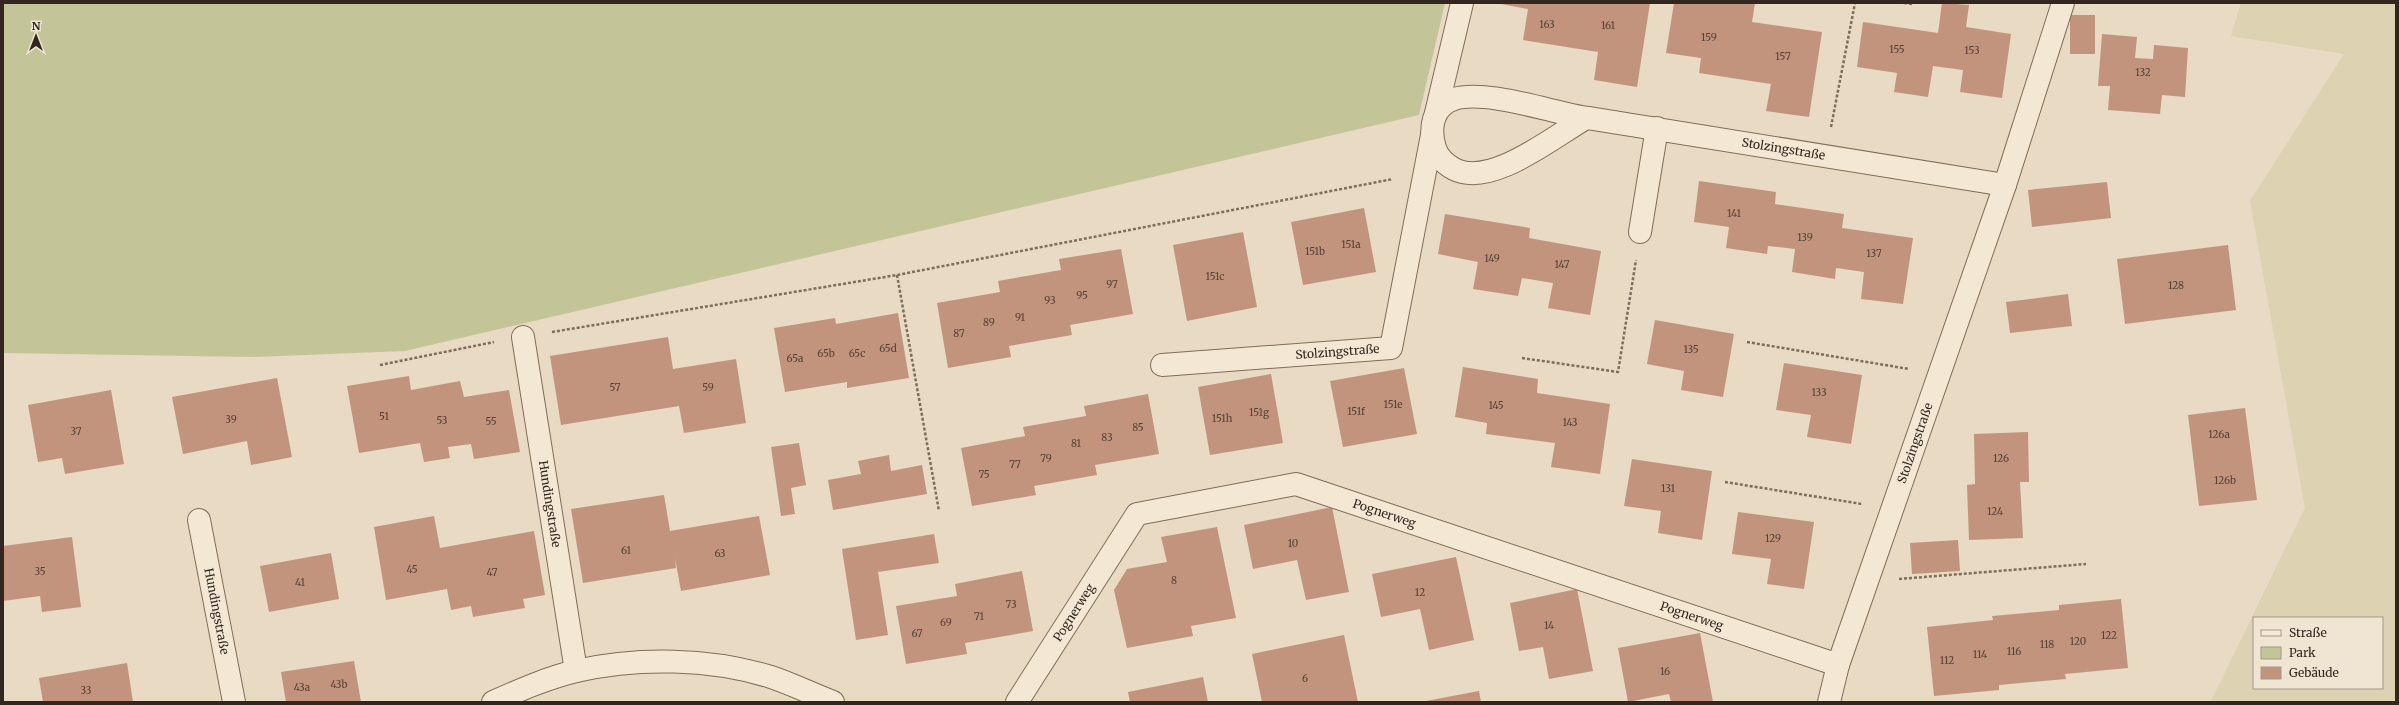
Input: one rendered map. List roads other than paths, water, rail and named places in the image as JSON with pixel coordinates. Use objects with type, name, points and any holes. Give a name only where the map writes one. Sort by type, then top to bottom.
[{"type":"street","points":[[1462,3],[1434,123],[1436,152],[1448,166],[1467,174],[1487,173],[1516,160],[1586,118]]},
{"type":"street","name":"Stolzingstraße","points":[[1828,702],[1838,665],[1866,582],[2005,185],[2063,3]]},
{"type":"street","name":"Stolzingstraße","points":[[1162,365],[1391,348],[1434,123],[1446,103],[1455,99],[1479,97],[1586,118],[1826,155],[2005,185]]},
{"type":"street","points":[[1640,232],[1657,128]]},
{"type":"street","name":"Hundingstraße","points":[[523,337],[576,671]]},
{"type":"street","name":"Pognerweg","points":[[1017,702],[1137,514],[1296,484],[1838,665]]},
{"type":"street","name":"Hundingstraße","points":[[199,520],[234,702]]},
{"type":"street","points":[[494,702],[526,686],[576,671],[628,664],[673,662],[724,667],[770,677],[833,702]]}]
